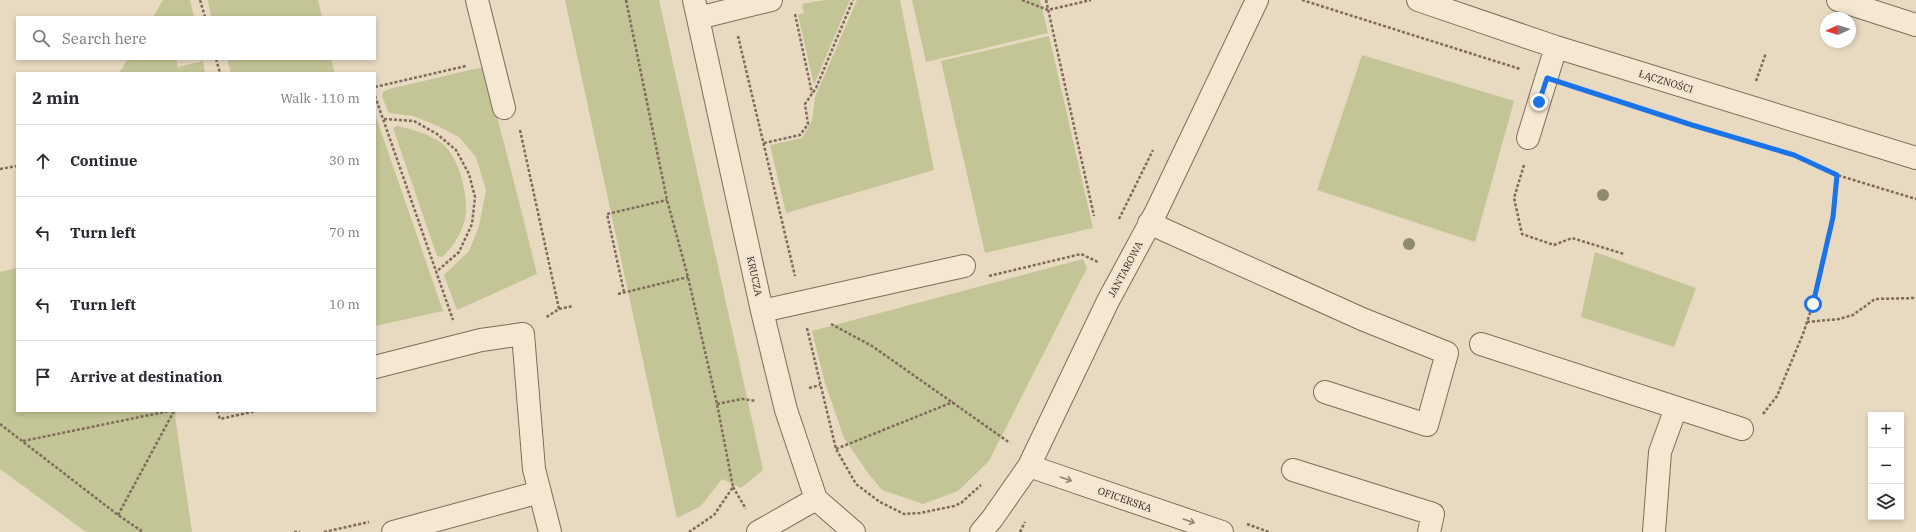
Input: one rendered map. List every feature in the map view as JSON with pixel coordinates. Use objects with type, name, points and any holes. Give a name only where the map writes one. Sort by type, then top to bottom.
[{"type":"street","points":[[477,0],[504,108]]},
{"type":"street","points":[[696,9],[771,0]]},
{"type":"street","name":"JANTAROWA","points":[[981,532],[992,520],[1029,466],[1108,301],[1149,223],[1257,0]]},
{"type":"street","name":"ŁĄCZNOŚCI","points":[[1418,0],[1556,47],[1916,158]]},
{"type":"street","points":[[1838,0],[1916,25]]},
{"type":"street","name":"KRUCZA","points":[[696,9],[762,311],[786,410],[816,500]]},
{"type":"street","points":[[1528,138],[1556,47]]},
{"type":"street","points":[[1149,223],[1362,319],[1447,353],[1427,425],[1325,392]]},
{"type":"street","points":[[762,311],[964,266]]},
{"type":"street","points":[[376,367],[481,340],[523,334],[534,469],[550,532]]},
{"type":"street","points":[[1481,344],[1742,429]]},
{"type":"street","points":[[1654,532],[1660,452],[1676,408]]},
{"type":"street","name":"OFICERSKA","points":[[1029,466],[1222,532]]},
{"type":"street","points":[[1293,470],[1433,514],[1429,532]]},
{"type":"street","points":[[393,532],[540,492]]},
{"type":"street","points":[[754,523],[816,500],[854,532]]},
{"type":"path","points":[[200,0],[205,16]]},
{"type":"path","points":[[626,0],[667,200],[688,277],[717,404],[733,487],[754,523]]},
{"type":"path","points":[[764,143],[800,135],[808,124],[805,104],[812,94],[853,0]]},
{"type":"path","points":[[1022,0],[1048,10],[1091,0]]},
{"type":"path","points":[[1046,0],[1094,216]]},
{"type":"path","points":[[1302,0],[1684,123],[1794,155],[1837,175],[1916,199]]},
{"type":"path","points":[[794,8],[812,94]]},
{"type":"path","points":[[1756,83],[1766,53]]},
{"type":"path","points":[[376,87],[492,59]]},
{"type":"path","points":[[216,60],[220,72]]},
{"type":"path","points":[[376,99],[461,345]]},
{"type":"path","points":[[384,119],[414,121],[437,134],[456,150],[469,174],[475,197],[472,224],[459,252],[436,272]]},
{"type":"path","points":[[518,125],[528,163],[558,309]]},
{"type":"path","points":[[1528,138],[1530,148],[1514,198],[1522,234],[1554,245],[1572,238],[1624,254]]},
{"type":"path","points":[[0,169],[16,166]]},
{"type":"path","points":[[1742,429],[1760,417],[1778,396],[1807,322],[1833,217],[1837,175]]},
{"type":"path","points":[[624,292],[607,214],[667,200]]},
{"type":"path","points":[[618,294],[688,277]]},
{"type":"path","points":[[1807,322],[1839,319],[1853,315],[1875,299],[1916,298]]},
{"type":"path","points":[[523,334],[558,309],[573,306]]},
{"type":"path","points":[[831,323],[872,346],[1010,443]]},
{"type":"path","points":[[808,388],[820,385]]},
{"type":"path","points":[[717,404],[742,399],[757,401]]},
{"type":"path","points":[[836,449],[953,402]]},
{"type":"path","points":[[24,442],[164,412]]},
{"type":"path","points":[[118,515],[173,412]]},
{"type":"path","points":[[217,412],[220,419],[252,412]]},
{"type":"path","points":[[0,424],[118,515],[143,532]]},
{"type":"path","points":[[689,532],[714,515],[733,487]]},
{"type":"path","points":[[954,506],[961,503]]},
{"type":"path","points":[[294,532],[300,532]]},
{"type":"green space","points":[[163,0],[190,0],[194,16],[154,16]]},
{"type":"green space","points":[[208,0],[318,0],[322,16],[211,16]]},
{"type":"green space","points":[[565,0],[659,0],[763,470],[741,488],[722,479],[701,506],[677,518]]},
{"type":"green space","points":[[825,0],[850,0],[814,85],[798,15],[804,13],[802,4]]},
{"type":"green space","points":[[857,0],[900,0],[934,170],[786,213],[770,145],[802,138],[812,120],[815,97]]},
{"type":"green space","points":[[912,0],[1040,0],[1048,33],[926,62]]},
{"type":"green space","points":[[1049,36],[1093,228],[985,253],[941,61]]},
{"type":"green space","points":[[1362,55],[1514,101],[1475,242],[1317,190]]},
{"type":"green space","points":[[127,60],[176,60],[178,67],[203,61],[205,72],[120,72]]},
{"type":"green space","points":[[227,60],[331,60],[335,72],[231,72]]},
{"type":"green space","points":[[483,67],[537,274],[457,310],[444,275],[469,251],[479,226],[486,190],[476,157],[459,137],[438,126],[413,116],[389,113],[382,97],[383,92],[389,89]]},
{"type":"green space","points":[[376,117],[443,311],[376,326]]},
{"type":"green space","points":[[398,126],[427,135],[443,144],[449,150],[458,166],[466,204],[464,224],[451,248],[442,257],[437,256],[393,128]]},
{"type":"green space","points":[[1595,252],[1696,288],[1674,347],[1581,317]]},
{"type":"green space","points":[[1083,259],[1087,268],[989,461],[958,491],[923,504],[882,490],[868,473],[844,438],[825,383],[812,331]]},
{"type":"green space","points":[[16,268],[16,412],[177,412],[175,416],[192,532],[86,532],[0,469],[0,272]]},
{"type":"route","points":[[1539,102],[1547,78],[1692,125],[1794,155],[1837,175],[1833,217],[1813,304]]}]
